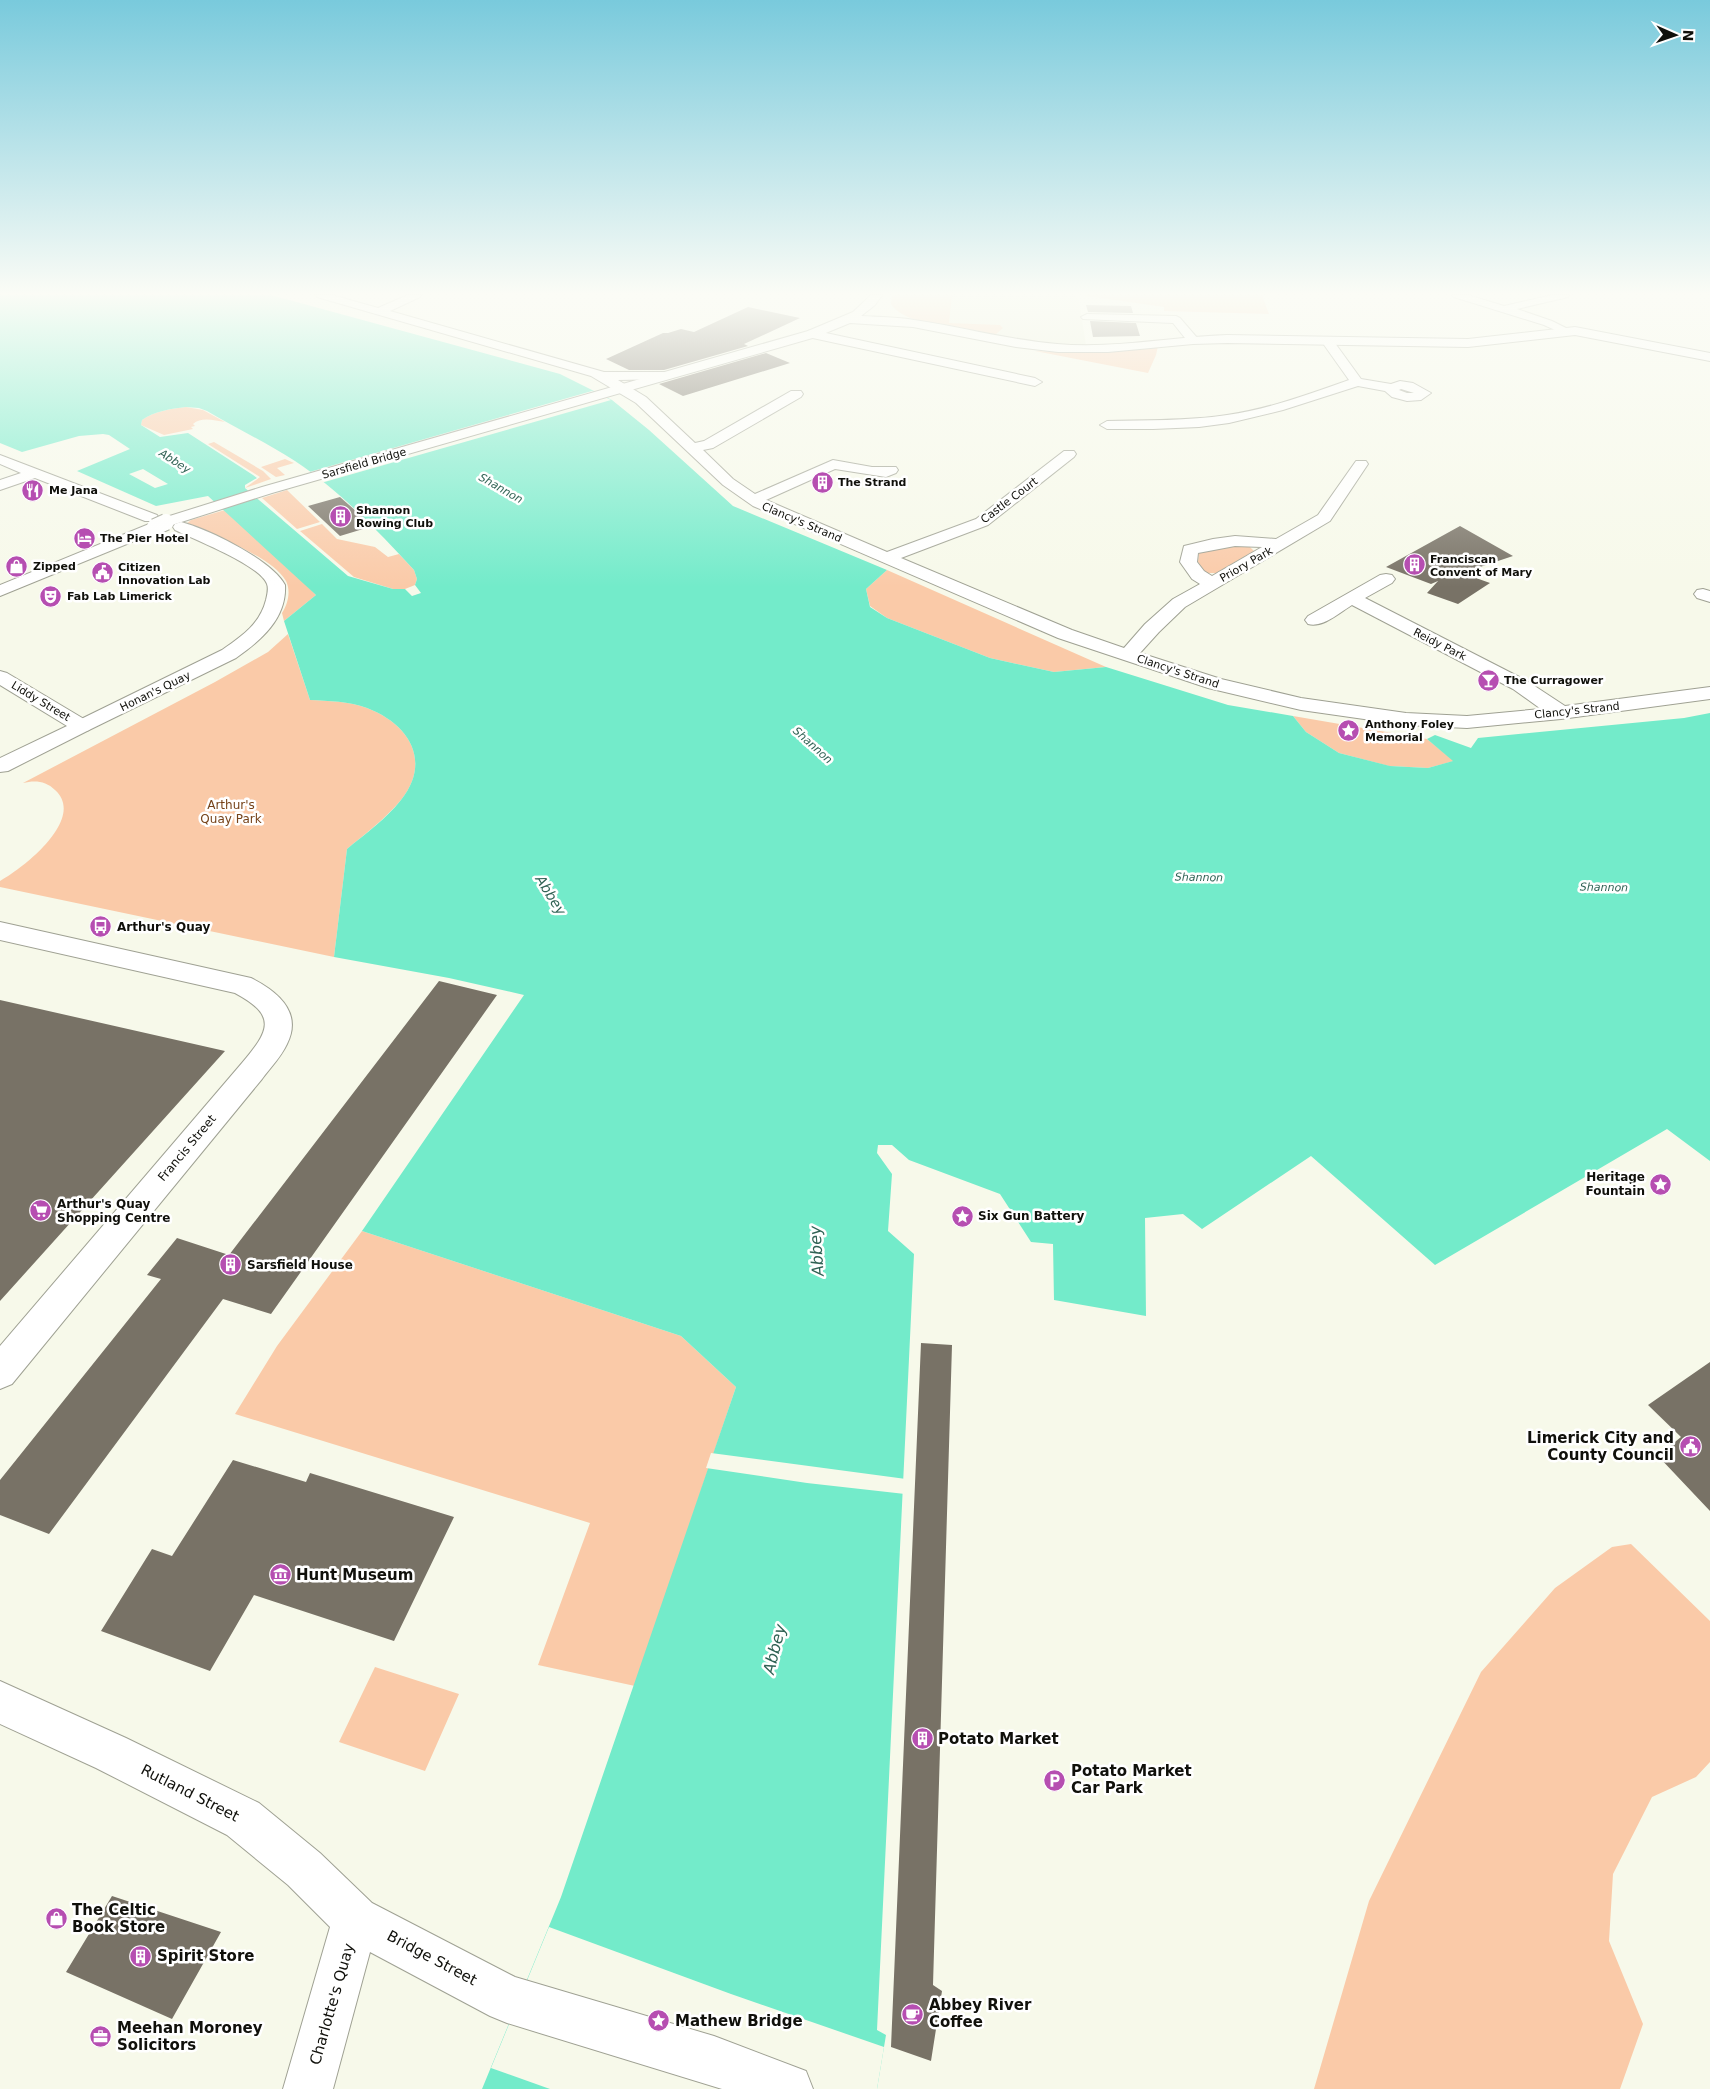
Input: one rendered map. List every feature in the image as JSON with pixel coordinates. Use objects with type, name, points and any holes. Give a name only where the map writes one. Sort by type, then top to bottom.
[{"type":"street","name":"Sarsfield Bridge","points":[[0,591],[153,522],[608,392]]},
{"type":"street","name":"Clancy's Strand","points":[[628,392],[642,401],[728,482],[754,500],[1065,634],[1215,684],[1301,704],[1406,719],[1467,722],[1561,713],[1710,693]]},
{"type":"street","points":[[642,401],[651,392]]},
{"type":"street","points":[[1107,425],[1182,423],[1228,419],[1272,409],[1324,392]]},
{"type":"street","points":[[691,448],[708,445],[796,394]]},
{"type":"street","name":"Castle Court","points":[[888,558],[901,551],[982,522],[1069,454]]},
{"type":"street","points":[[0,459],[153,522]]},
{"type":"street","points":[[754,500],[838,462],[872,471],[886,472],[890,470]]},
{"type":"street","name":"Priory Park","points":[[1128,655],[1152,628],[1179,603],[1324,518],[1361,464]]},
{"type":"street","points":[[0,485],[35,473]]},
{"type":"street","name":"Honan's Quay","points":[[0,766],[200,669],[243,644],[272,614],[276,604],[276,584],[266,571],[251,560],[181,528]]},
{"type":"street","name":"Priory Park","points":[[1212,584],[1198,575],[1188,562],[1190,550],[1212,542],[1255,541],[1280,545]]},
{"type":"street","points":[[1314,620],[1386,579]]},
{"type":"street","name":"Reidy Park","points":[[1352,598],[1520,684],[1561,713]]},
{"type":"street","name":"Liddy Street","points":[[0,677],[82,726]]},
{"type":"street","name":"Francis Street","points":[[0,931],[242,985],[261,995],[275,1009],[278,1025],[275,1042],[3,1366]]},
{"type":"street","name":"Rutland Street","points":[[0,1702],[243,1819],[304,1869],[356,1919]]},
{"type":"street","name":"Bridge Street","points":[[356,1919],[506,1999],[714,2061],[788,2089]]},
{"type":"street","name":"Charlotte's Quay","points":[[308,2089],[356,1919]]},
{"type":"green space","points":[[186,407],[203,410],[225,422],[200,420],[193,424],[195,426],[191,427],[193,429],[164,435],[141,425],[142,420],[152,414]]},
{"type":"green space","points":[[214,442],[263,471],[271,479],[245,488],[260,477],[208,444]]},
{"type":"green space","points":[[285,459],[294,463],[277,468],[285,475],[276,477],[261,467]]},
{"type":"green space","points":[[287,490],[320,522],[297,529],[262,498]]},
{"type":"green space","points":[[225,510],[264,543],[316,595],[284,621],[282,613],[289,593],[286,581],[279,572],[268,563],[240,547],[186,524],[191,520]]},
{"type":"green space","points":[[322,524],[337,539],[375,547],[388,557],[399,554],[414,570],[417,579],[415,585],[405,589],[393,589],[354,577],[300,531]]},
{"type":"green space","points":[[1248,545],[1254,551],[1216,573],[1206,573],[1198,562],[1199,552],[1213,546]]},
{"type":"green space","points":[[887,570],[1106,667],[1054,672],[990,658],[887,618],[870,606],[866,589]]},
{"type":"green space","name":"Arthur's Quay Park","points":[[288,634],[310,700],[353,704],[382,715],[404,734],[411,745],[415,758],[415,771],[410,786],[401,800],[382,820],[347,849],[334,957],[0,887],[0,881],[36,855],[48,842],[63,815],[63,802],[52,787],[40,782],[23,783],[215,682],[268,652]]},
{"type":"green space","points":[[1293,716],[1427,739],[1454,761],[1428,768],[1389,766],[1339,753],[1306,732]]},
{"type":"green space","points":[[362,1231],[681,1336],[736,1387],[635,1686],[538,1665],[590,1523],[235,1414],[277,1346]]},
{"type":"green space","points":[[1631,1544],[1710,1621],[1710,1762],[1696,1777],[1652,1797],[1613,1874],[1609,1941],[1643,2024],[1620,2089],[1314,2089],[1369,1901],[1481,1672],[1555,1588],[1612,1547]]},
{"type":"green space","points":[[375,1667],[459,1694],[425,1771],[339,1742]]},
{"type":"water","points":[[0,392],[597,392],[612,400],[649,430],[733,506],[887,570],[866,589],[870,607],[887,618],[990,658],[1054,672],[1106,667],[1228,705],[1293,716],[1306,732],[1339,753],[1390,766],[1428,768],[1453,761],[1427,739],[1435,735],[1471,748],[1478,738],[1684,718],[1710,713],[1710,1161],[1667,1129],[1435,1265],[1311,1156],[1202,1229],[1183,1214],[1145,1218],[1146,1316],[1054,1300],[1053,1244],[1031,1242],[1000,1194],[909,1160],[892,1145],[878,1145],[877,1153],[892,1174],[888,1231],[914,1254],[877,2030],[886,2035],[877,2089],[482,2089],[561,1897],[736,1387],[681,1336],[362,1231],[524,995],[449,978],[334,957],[347,849],[389,814],[401,800],[410,786],[415,771],[415,758],[411,745],[404,734],[382,715],[367,708],[346,703],[310,700],[284,621],[316,595],[208,496],[156,506],[77,471],[130,449],[109,435],[79,436],[22,452],[0,443]],"holes":[[[186,407],[207,411],[295,461],[343,498],[414,570],[417,579],[415,585],[421,593],[412,596],[405,589],[393,589],[348,576],[245,488],[245,485],[257,478],[253,475],[188,433],[160,437],[141,425],[142,420],[157,412]]]},
{"type":"pier","points":[[587,392],[595,392],[611,400],[321,483],[306,473]]},
{"type":"pier","points":[[143,469],[168,484],[155,488],[129,474]]},
{"type":"pier","points":[[711,1453],[906,1479],[905,1494],[807,1483],[706,1468]]},
{"type":"pier","name":"Mathew Bridge","points":[[549,1927],[731,1994],[884,2047],[877,2089],[550,2089],[491,2068]]},
{"type":"building","points":[[676,392],[694,392],[683,396]]},
{"type":"building","name":"Shannon Rowing Club","points":[[340,497],[373,526],[340,536],[308,506]]},
{"type":"building","name":"Franciscan Convent of Mary","points":[[1460,526],[1513,556],[1462,573],[1490,583],[1458,604],[1427,593],[1438,581],[1431,584],[1386,567]]},
{"type":"building","name":"Sarsfield House","points":[[439,981],[497,995],[271,1314],[223,1299],[49,1534],[0,1515],[0,1480],[161,1279],[147,1275],[177,1238],[229,1255]]},
{"type":"building","name":"Arthur's Quay Shopping Centre","points":[[0,1000],[225,1051],[0,1301]]},
{"type":"building","name":"Potato Market","points":[[921,1343],[952,1345],[933,1985],[942,1991],[931,2061],[891,2047]]},
{"type":"building","name":"Limerick City and County Council","points":[[1710,1362],[1710,1511],[1658,1456],[1681,1437],[1648,1405]]},
{"type":"building","name":"Hunt Museum","points":[[233,1460],[306,1482],[310,1473],[454,1517],[394,1641],[254,1595],[210,1671],[101,1631],[152,1549],[172,1556]]},
{"type":"building","name":"Spirit Store","points":[[112,1896],[221,1932],[172,2019],[66,1972]]},
{"type":"place","name":"The Strand","points":[[822,482]]},
{"type":"place","name":"Me Jana","points":[[33,490]]},
{"type":"place","name":"Shannon Rowing Club","points":[[340,516]]},
{"type":"place","name":"The Pier Hotel","points":[[84,538]]},
{"type":"place","name":"Franciscan Convent of Mary","points":[[1414,565]]},
{"type":"place","name":"Zipped","points":[[17,566]]},
{"type":"place","name":"Citizen Innovation Lab","points":[[102,573]]},
{"type":"place","name":"Fab Lab Limerick","points":[[51,596]]},
{"type":"place","name":"The Curragower","points":[[1488,680]]},
{"type":"place","name":"Anthony Foley Memorial","points":[[1349,730]]},
{"type":"place","name":"Arthur's Quay","points":[[101,927]]},
{"type":"place","name":"Heritage Fountain","points":[[1661,1184]]},
{"type":"place","name":"Arthur's Quay Shopping Centre","points":[[41,1211]]},
{"type":"place","name":"Six Gun Battery","points":[[962,1216]]},
{"type":"place","name":"Sarsfield House","points":[[231,1265]]},
{"type":"place","name":"Limerick City and County Council","points":[[1690,1447]]},
{"type":"place","name":"Hunt Museum","points":[[280,1575]]},
{"type":"place","name":"Potato Market","points":[[922,1739]]},
{"type":"place","name":"Potato Market Car Park","points":[[1055,1780]]},
{"type":"place","name":"The Celtic Book Store","points":[[56,1919]]},
{"type":"place","name":"Spirit Store","points":[[141,1956]]},
{"type":"place","name":"Abbey River Coffee","points":[[913,2014]]},
{"type":"place","name":"Mathew Bridge","points":[[659,2021]]},
{"type":"place","name":"Meehan Moroney Solicitors","points":[[101,2037]]},
{"type":"water label","name":"Abbey","points":[[175,461]]},
{"type":"water label","name":"Shannon","points":[[501,488]]},
{"type":"water label","name":"Shannon","points":[[813,745]]},
{"type":"water label","name":"Shannon","points":[[1199,877]]},
{"type":"water label","name":"Shannon","points":[[1604,887]]},
{"type":"water label","name":"Abbey","points":[[551,895]]},
{"type":"water label","name":"Abbey","points":[[816,1251]]},
{"type":"water label","name":"Abbey","points":[[774,1649]]}]
